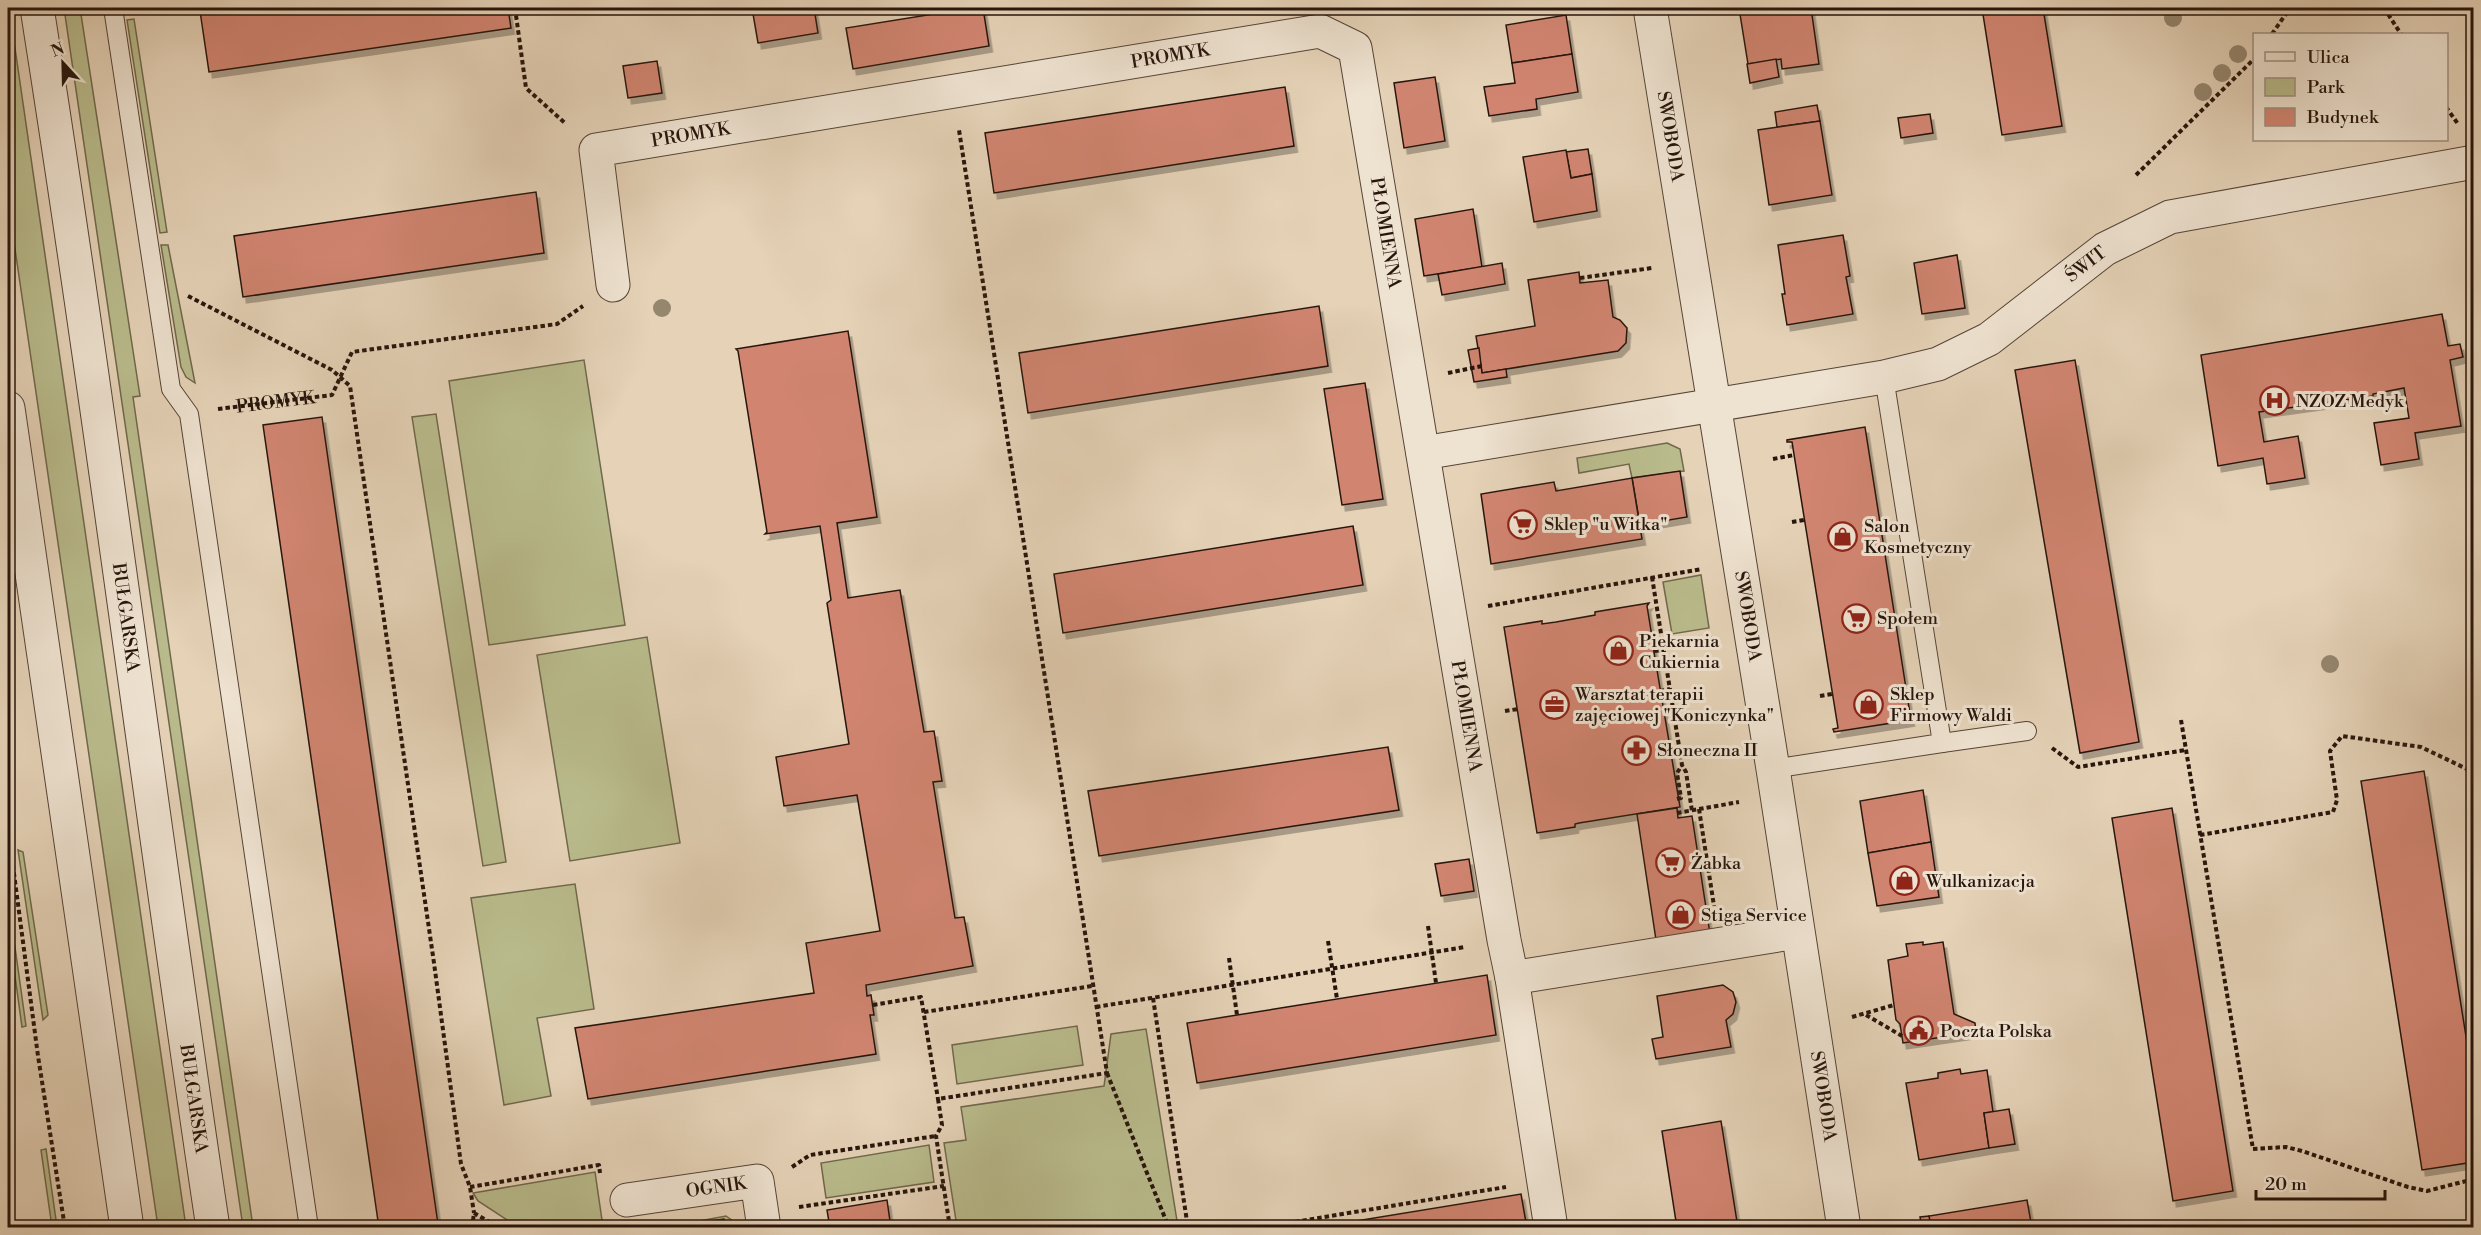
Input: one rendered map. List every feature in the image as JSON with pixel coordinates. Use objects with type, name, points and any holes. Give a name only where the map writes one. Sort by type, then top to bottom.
[{"type":"street","name":"BUŁGARSKA","points":[[37,8],[89,346],[168,931],[213,1227]]},
{"type":"street","name":"SWOBODA","points":[[1650,8],[1773,769],[1844,1227]]},
{"type":"street","name":"PROMYK","points":[[596,150],[1320,31],[1355,48]]},
{"type":"street","name":"PŁOMIENNA","points":[[1355,48],[1503,940],[1512,978],[1551,1227]]},
{"type":"street","points":[[596,150],[613,285]]},
{"type":"street","name":"ŚWIT","points":[[1714,405],[1884,376],[1938,364],[1989,339],[2105,249],[2170,217],[2474,162]]},
{"type":"street","points":[[1423,453],[1714,405]]},
{"type":"street","points":[[8,408],[127,1227]]},
{"type":"street","points":[[1512,978],[1797,932]]},
{"type":"street","name":"OGNIK","points":[[627,1200],[757,1180],[764,1227]]},
{"type":"lane","points":[[112,8],[171,389],[189,414],[309,1227]]},
{"type":"lane","points":[[1884,376],[1942,743]]},
{"type":"lane","points":[[1773,769],[2027,730]]},
{"type":"path","points":[[514,8],[526,88],[596,150]]},
{"type":"path","points":[[2273,33],[2290,8]]},
{"type":"path","points":[[2384,8],[2400,33]]},
{"type":"path","points":[[2136,176],[2253,60]]},
{"type":"path","points":[[953,90],[1107,1073],[1169,1227]]},
{"type":"path","points":[[1580,278],[1662,267]]},
{"type":"path","name":"PROMYK","points":[[212,410],[332,395],[351,352],[557,324],[613,285]]},
{"type":"path","points":[[188,296],[332,370],[350,386],[461,1164],[470,1187],[474,1213],[472,1227]]},
{"type":"path","points":[[1462,369],[1482,366]]},
{"type":"path","points":[[1773,459],[1794,455]]},
{"type":"path","points":[[1792,522],[1804,520]]},
{"type":"path","points":[[1484,606],[1709,567]]},
{"type":"path","points":[[1652,577],[1682,765],[1686,772],[1692,810]]},
{"type":"path","points":[[1654,651],[1720,637]]},
{"type":"path","points":[[1660,691],[1670,689]]},
{"type":"path","points":[[1820,696],[1832,694]]},
{"type":"path","points":[[1501,712],[1518,709]]},
{"type":"path","points":[[2181,720],[2253,1149],[2286,1147],[2408,1187],[2427,1191],[2474,1179]]},
{"type":"path","points":[[2027,730],[2078,767],[2186,750]]},
{"type":"path","points":[[2200,835],[2333,812],[2337,800],[2330,751],[2342,736],[2421,747],[2469,770],[2474,797]]},
{"type":"path","points":[[1677,799],[1681,798],[1677,773],[1682,765]]},
{"type":"path","points":[[1677,813],[1745,801]]},
{"type":"path","points":[[1699,809],[1715,912]]},
{"type":"path","points":[[8,828],[38,1056],[65,1227]]},
{"type":"path","points":[[1428,926],[1436,983]]},
{"type":"path","points":[[1328,941],[1338,999]]},
{"type":"path","points":[[1096,1006],[1466,947]]},
{"type":"path","points":[[1229,957],[1237,1015]]},
{"type":"path","points":[[924,1012],[1092,986]]},
{"type":"path","points":[[873,1005],[921,997],[942,1125],[936,1136],[950,1227]]},
{"type":"path","points":[[1152,998],[1188,1227]]},
{"type":"path","points":[[1849,1017],[1865,1015],[1894,1005]]},
{"type":"path","points":[[1865,1015],[1902,1036]]},
{"type":"path","points":[[938,1099],[1107,1073]]},
{"type":"path","points":[[787,1176],[791,1167],[810,1155],[936,1136]]},
{"type":"path","points":[[470,1187],[599,1165],[601,1177]]},
{"type":"path","points":[[1258,1227],[1543,1182]]},
{"type":"path","points":[[796,1207],[944,1186]]},
{"type":"path","points":[[474,1213],[500,1227]]},
{"type":"green space","points":[[64,8],[80,8],[140,396],[133,397],[253,1227],[243,1227]]},
{"type":"green space","points":[[8,9],[186,1227],[158,1227],[8,201]]},
{"type":"green space","points":[[134,19],[167,232],[160,233],[127,20]]},
{"type":"green space","points":[[161,245],[168,245],[195,383],[186,377],[181,367]]},
{"type":"green space","points":[[584,360],[625,625],[489,645],[449,381]]},
{"type":"green space","points":[[436,414],[506,862],[483,866],[412,417]]},
{"type":"green space","points":[[1667,443],[1680,449],[1684,471],[1632,478],[1629,464],[1579,473],[1577,458]]},
{"type":"green space","points":[[1701,575],[1709,628],[1672,634],[1663,582]]},
{"type":"green space","points":[[647,637],[680,843],[570,861],[537,655]]},
{"type":"green space","points":[[18,850],[23,852],[48,1015],[43,1020]]},
{"type":"green space","points":[[575,884],[594,1009],[537,1018],[551,1096],[504,1105],[471,898]]},
{"type":"green space","points":[[8,897],[26,1026],[22,1027],[8,925]]},
{"type":"green space","points":[[1077,1026],[1083,1065],[957,1084],[952,1045]]},
{"type":"green space","points":[[1146,1029],[1178,1227],[957,1227],[944,1143],[966,1140],[961,1107],[1104,1086],[1111,1034]]},
{"type":"green space","points":[[929,1145],[934,1182],[826,1198],[821,1163]]},
{"type":"green space","points":[[46,1149],[57,1227],[52,1227],[41,1150]]},
{"type":"green space","points":[[595,1172],[603,1227],[518,1227],[478,1201],[473,1193]]},
{"type":"green space","points":[[726,1216],[742,1227],[661,1228]]},
{"type":"building","points":[[227,8],[508,8],[511,28],[209,72],[200,11]]},
{"type":"building","points":[[752,8],[814,8],[818,33],[758,43]]},
{"type":"building","points":[[983,8],[989,46],[853,69],[846,28]]},
{"type":"building","points":[[1739,8],[1811,8],[1819,64],[1782,69],[1781,59],[1748,64]]},
{"type":"building","points":[[1982,8],[2043,8],[2062,126],[2002,135]]},
{"type":"building","points":[[1566,15],[1572,54],[1512,63],[1506,25]]},
{"type":"building","points":[[1572,54],[1578,92],[1536,99],[1537,109],[1489,116],[1484,87],[1515,83],[1512,63]]},
{"type":"building","points":[[1776,59],[1779,77],[1750,83],[1747,64]]},
{"type":"building","points":[[657,61],[662,93],[628,98],[623,66]]},
{"type":"building","points":[[1435,77],[1445,141],[1404,148],[1394,83]]},
{"type":"building","points":[[1285,87],[1294,146],[994,193],[985,133]]},
{"type":"building","points":[[1817,105],[1820,121],[1777,127],[1775,112]]},
{"type":"building","points":[[1930,114],[1933,133],[1901,138],[1898,118]]},
{"type":"building","points":[[1820,121],[1832,195],[1769,205],[1758,130]]},
{"type":"building","points":[[1588,149],[1592,174],[1571,178],[1566,152]]},
{"type":"building","points":[[1566,150],[1571,178],[1592,174],[1597,211],[1534,222],[1523,157]]},
{"type":"building","points":[[536,192],[544,253],[243,297],[234,236]]},
{"type":"building","points":[[1473,209],[1482,267],[1424,276],[1415,219]]},
{"type":"building","points":[[1843,235],[1850,276],[1846,277],[1853,314],[1787,325],[1778,245]]},
{"type":"building","points":[[1957,255],[1965,308],[1922,314],[1914,263]]},
{"type":"building","points":[[1502,263],[1505,284],[1442,295],[1438,274]]},
{"type":"building","points":[[1579,272],[1580,283],[1608,280],[1613,317],[1620,320],[1627,328],[1626,343],[1618,351],[1482,373],[1476,336],[1535,326],[1528,280]]},
{"type":"building","points":[[1319,306],[1328,366],[1028,413],[1019,353]]},
{"type":"building","name":"NZOZ Medyk","points":[[2442,314],[2448,346],[2460,344],[2463,357],[2450,360],[2461,426],[2415,433],[2419,459],[2381,465],[2374,423],[2409,418],[2404,388],[2373,394],[2373,396],[2259,412],[2264,442],[2298,436],[2305,478],[2267,484],[2263,458],[2218,466],[2201,355]]},
{"type":"building","points":[[848,331],[877,517],[837,523],[848,598],[900,590],[924,732],[934,731],[942,781],[933,782],[955,918],[964,917],[973,966],[866,985],[867,996],[871,995],[874,1015],[870,1015],[876,1054],[588,1099],[575,1028],[814,993],[806,943],[880,931],[857,795],[784,806],[776,757],[849,744],[827,603],[831,600],[820,526],[765,534],[767,532],[736,349]]},
{"type":"building","points":[[1479,348],[1482,373],[1506,369],[1507,377],[1474,382],[1468,350]]},
{"type":"building","points":[[2075,360],[2139,742],[2080,753],[2015,370]]},
{"type":"building","points":[[1365,383],[1383,499],[1342,505],[1324,389]]},
{"type":"building","points":[[322,417],[438,1224],[407,1228],[379,1228],[263,425]]},
{"type":"building","points":[[1865,427],[1911,720],[1834,732],[1833,729],[1838,728],[1792,442],[1787,442],[1787,440]]},
{"type":"building","points":[[1680,471],[1687,517],[1640,525],[1632,478]]},
{"type":"building","points":[[1632,478],[1642,539],[1491,564],[1481,494],[1554,482],[1556,491]]},
{"type":"building","points":[[1353,526],[1363,585],[1063,633],[1054,574]]},
{"type":"building","points":[[1649,603],[1647,606],[1655,646],[1653,646],[1680,807],[1579,823],[1575,824],[1575,827],[1537,833],[1504,627],[1542,621],[1542,624],[1556,622],[1595,615],[1595,612]]},
{"type":"building","points":[[1388,747],[1399,810],[1099,856],[1088,791]]},
{"type":"building","points":[[2424,771],[2474,1087],[2474,1162],[2422,1170],[2361,781]]},
{"type":"building","points":[[1923,790],[1931,842],[1868,853],[1860,801]]},
{"type":"building","points":[[1677,808],[1678,818],[1692,816],[1710,934],[1656,940],[1637,814]]},
{"type":"building","points":[[2172,808],[2233,1191],[2173,1201],[2112,818]]},
{"type":"building","name":"Wulkanizacja","points":[[1931,842],[1939,897],[1877,906],[1868,853]]},
{"type":"building","points":[[1469,859],[1474,891],[1441,896],[1435,864]]},
{"type":"building","points":[[1923,942],[1923,945],[1943,942],[1954,1014],[1975,1023],[1976,1032],[1903,1043],[1900,1024],[1896,1020],[1888,960],[1908,956],[1906,944]]},
{"type":"building","points":[[1487,975],[1496,1035],[1197,1083],[1187,1023]]},
{"type":"building","points":[[1723,985],[1733,992],[1736,1002],[1733,1014],[1726,1020],[1731,1047],[1656,1059],[1652,1039],[1663,1037],[1657,996]]},
{"type":"building","points":[[1960,1069],[1961,1074],[1987,1070],[1993,1112],[1984,1113],[1989,1148],[1919,1160],[1906,1083],[1938,1078],[1938,1073]]},
{"type":"building","points":[[2009,1109],[2015,1144],[1989,1148],[1984,1113]]},
{"type":"building","points":[[1721,1121],[1738,1228],[1677,1228],[1662,1131]]},
{"type":"building","points":[[1521,1194],[1527,1228],[1313,1228]]},
{"type":"building","points":[[887,1200],[891,1228],[830,1228],[827,1210]]},
{"type":"building","points":[[2027,1200],[2032,1228],[1931,1228],[1929,1216]]},
{"type":"building","points":[[1929,1216],[1931,1228],[1922,1228],[1920,1217]]},
{"type":"building","points":[[724,1219],[725,1228],[690,1228],[690,1224]]},
{"type":"place","name":"NZOZ Medyk","points":[[2275,401]]},
{"type":"place","name":"Sklep \"u Witka\"","points":[[1523,524]]},
{"type":"place","name":"Salon Kosmetyczny","points":[[1843,536]]},
{"type":"place","name":"Społem","points":[[1856,618]]},
{"type":"place","name":"Piekarnia Cukiernia","points":[[1618,651]]},
{"type":"place","name":"Warsztat terapii zajęciowej \"Koniczynka\"","points":[[1554,704]]},
{"type":"place","name":"Sklep Firmowy Waldi","points":[[1869,704]]},
{"type":"place","name":"Słoneczna II","points":[[1636,750]]},
{"type":"place","name":"Żabka","points":[[1670,863]]},
{"type":"place","name":"Wulkanizacja","points":[[1905,881]]},
{"type":"place","name":"Stiga Service","points":[[1680,915]]},
{"type":"place","name":"Poczta Polska","points":[[1919,1031]]}]
